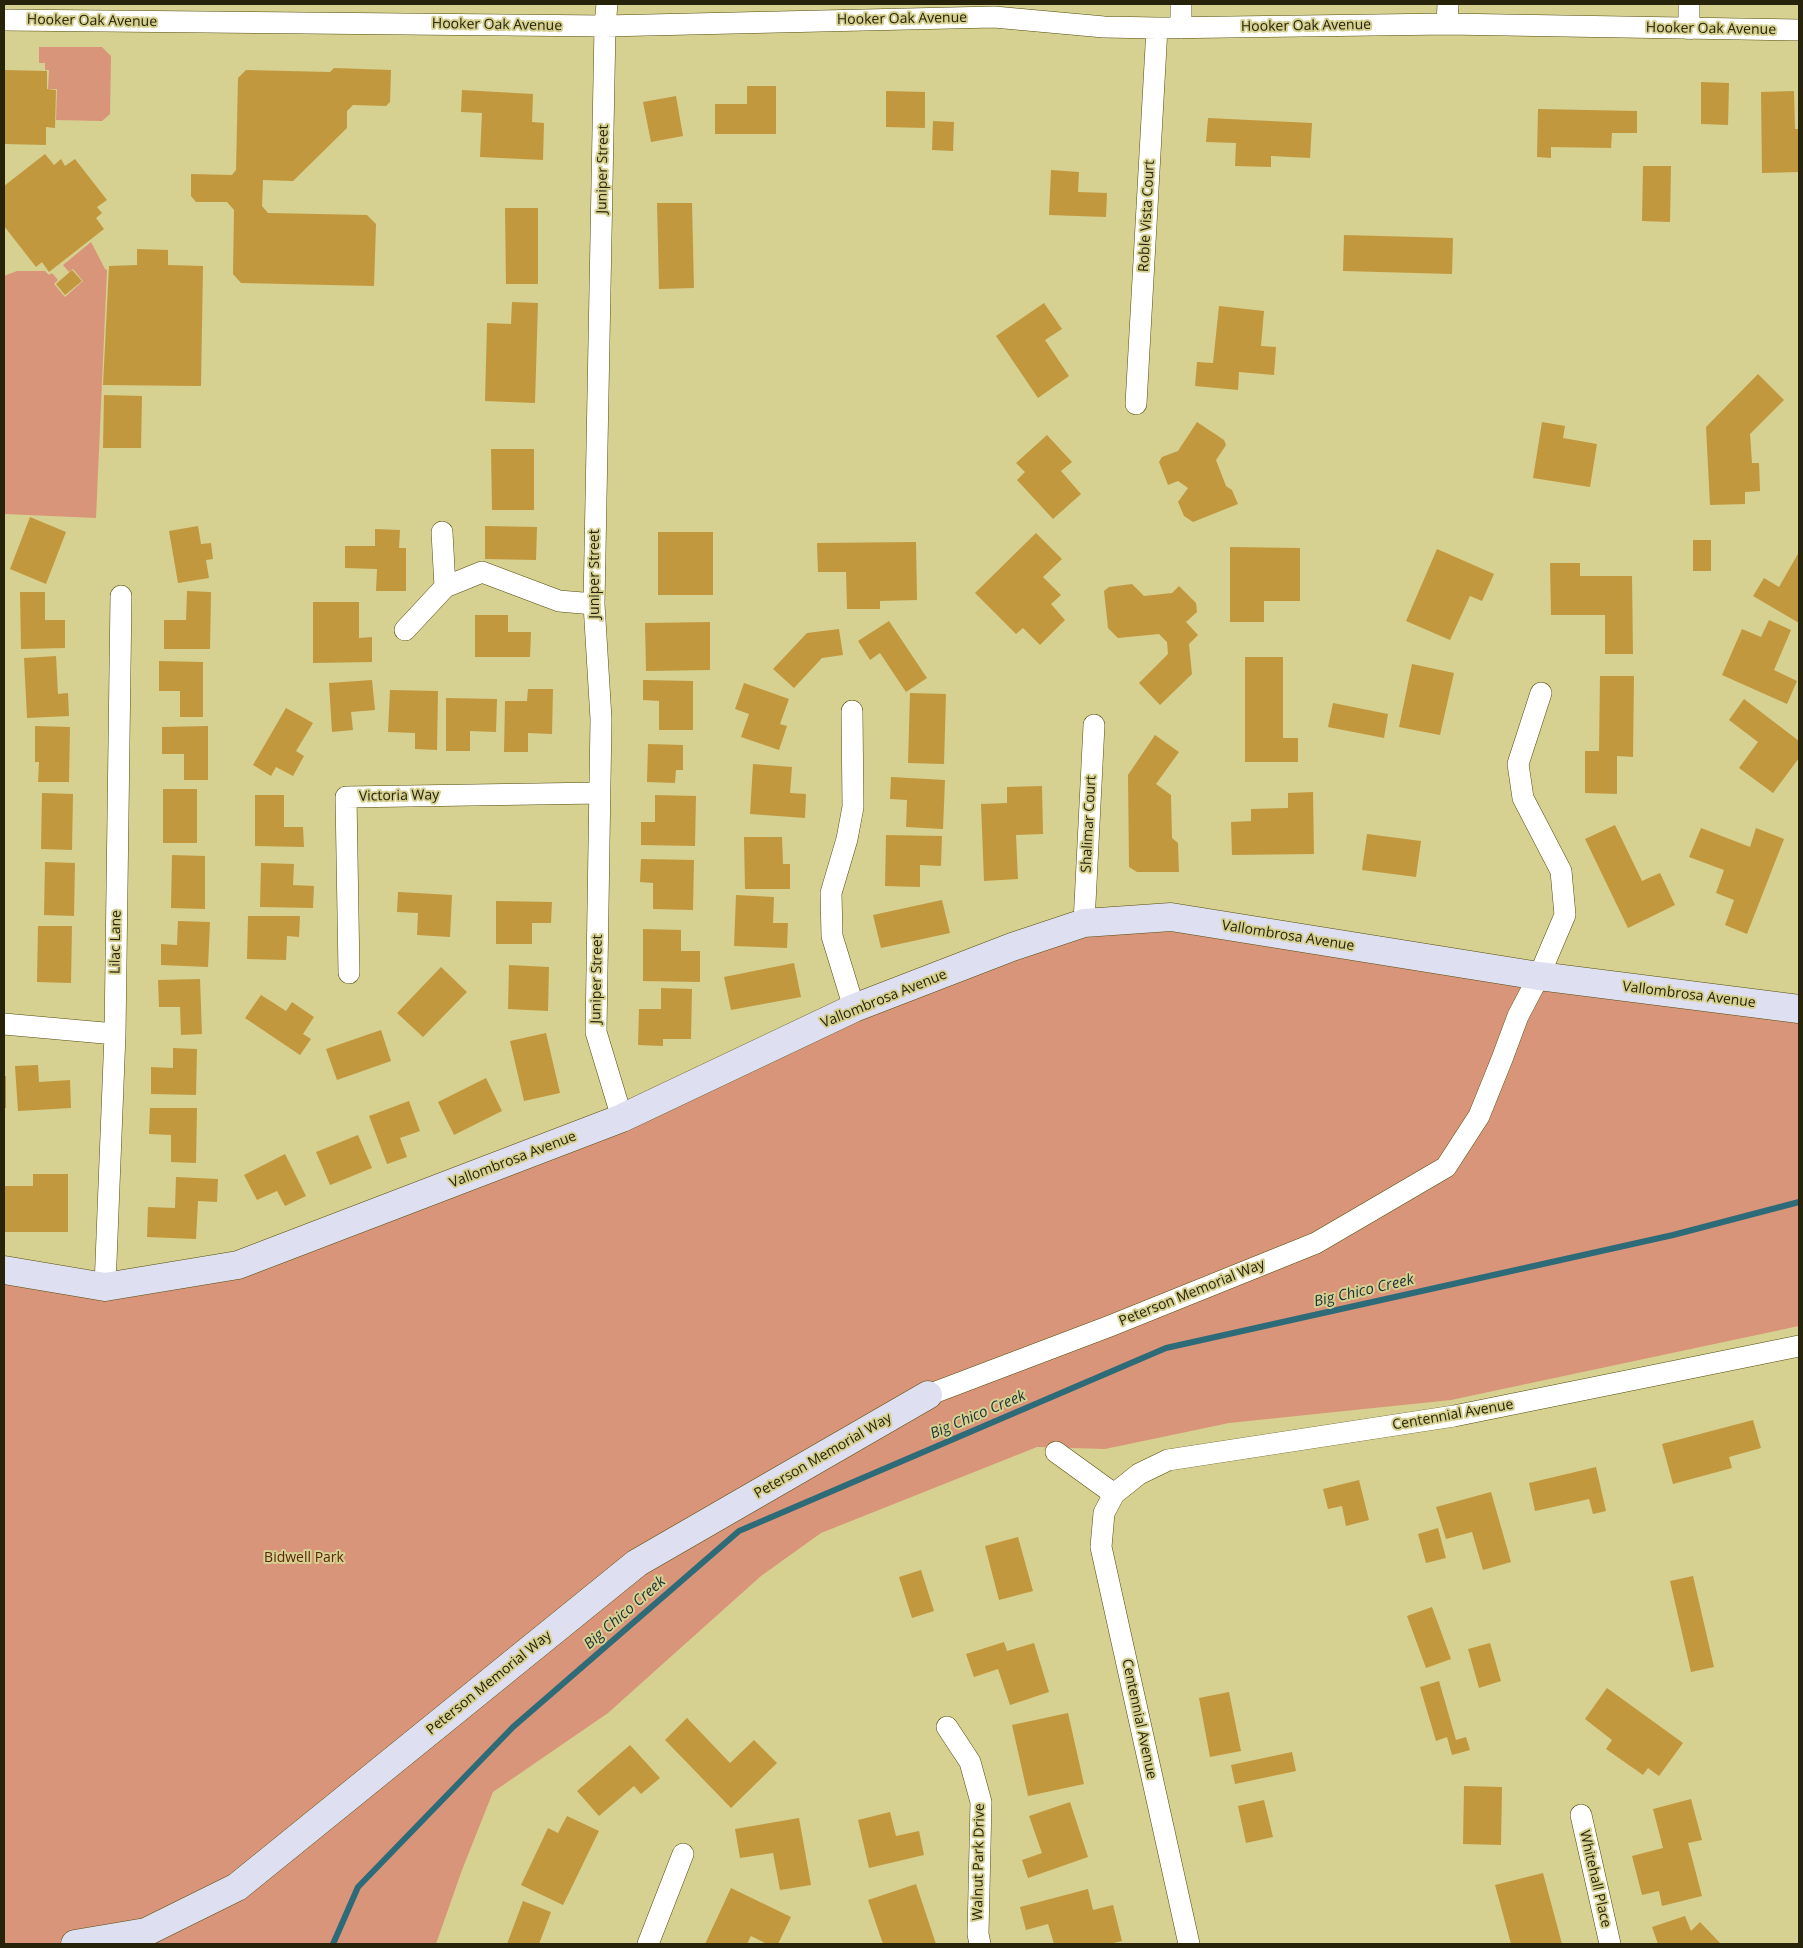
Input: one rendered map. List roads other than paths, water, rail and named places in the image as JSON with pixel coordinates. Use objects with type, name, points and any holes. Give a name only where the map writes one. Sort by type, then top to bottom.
[{"type":"street","name":"Juniper Street","points":[[607,4],[605,26],[594,604],[601,719],[596,1032],[622,1118]]},
{"type":"street","points":[[1181,4],[1181,28]]},
{"type":"street","points":[[1690,4],[1690,29]]},
{"type":"street","name":"Hooker Oak Avenue","points":[[4,20],[605,26],[994,10],[1104,26],[1158,28],[1448,14],[1690,29],[1799,30]]},
{"type":"street","name":"Roble Vista Court","points":[[1136,404],[1158,28]]},
{"type":"street","points":[[442,532],[445,587]]},
{"type":"street","points":[[405,630],[445,587],[482,572],[559,601],[594,604]]},
{"type":"street","name":"Lilac Lane","points":[[105,1287],[115,1034],[121,596]]},
{"type":"street","name":"Peterson Memorial Way","points":[[75,1944],[146,1932],[236,1887],[638,1563],[928,1395],[1119,1322],[1316,1243],[1446,1167],[1479,1116],[1518,1016],[1539,976],[1565,915],[1561,871],[1523,798],[1518,764],[1541,693]]},
{"type":"street","points":[[852,711],[853,807],[847,839],[831,893],[832,936],[854,1008]]},
{"type":"street","name":"Shalimar Court","points":[[1084,923],[1094,725]]},
{"type":"street","name":"Victoria Way","points":[[349,974],[346,797],[599,793]]},
{"type":"street","name":"Vallombrosa Avenue","points":[[4,1270],[105,1287],[238,1265],[622,1118],[854,1008],[1012,947],[1084,923],[1171,917],[1539,976],[1799,1009]]},
{"type":"street","points":[[4,1024],[115,1034]]},
{"type":"street","name":"Centennial Avenue","points":[[1189,1944],[1101,1547],[1104,1513],[1114,1494],[1139,1474],[1168,1460],[1454,1416],[1799,1346]]},
{"type":"street","points":[[1056,1452],[1114,1494]]},
{"type":"street","name":"Walnut Park Drive","points":[[948,1728],[970,1762],[981,1802],[978,1934],[980,1944]]},
{"type":"street","name":"Whitehall Place","points":[[1581,1815],[1610,1944]]},
{"type":"street","points":[[648,1944],[683,1854]]},
{"type":"waterway","name":"Big Chico Creek","points":[[333,1944],[358,1887],[513,1727],[739,1531],[1166,1348],[1673,1235],[1799,1202]]},
{"type":"park label","name":"Bidwell Park","points":[[304,1558]]}]
